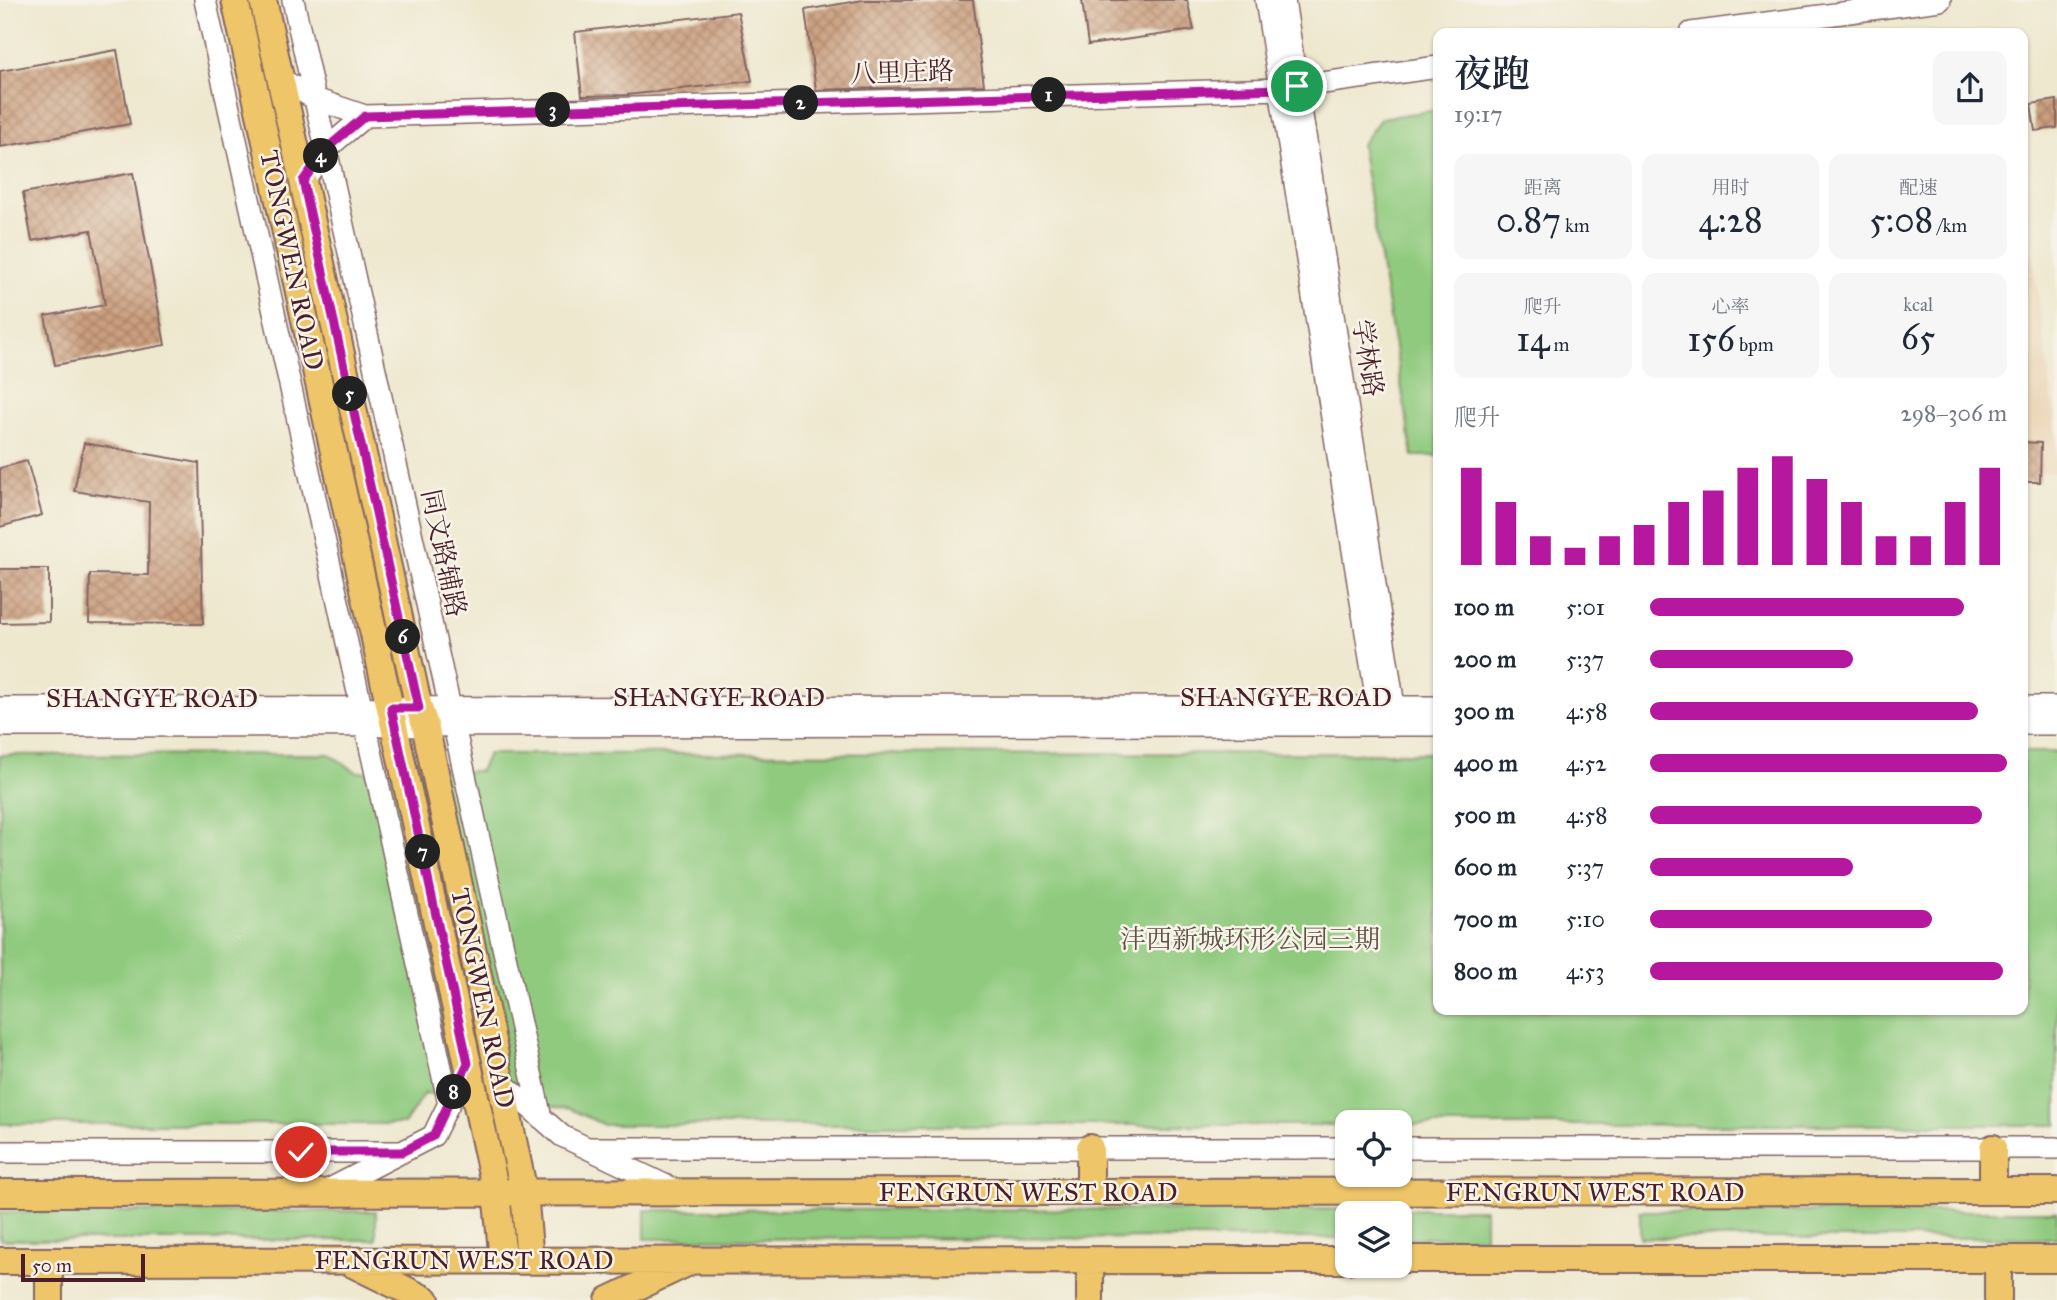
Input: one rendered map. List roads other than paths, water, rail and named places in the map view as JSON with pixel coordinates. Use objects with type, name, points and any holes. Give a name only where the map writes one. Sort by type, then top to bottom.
[{"type":"main road","name":"TONGWEN ROAD","points":[[235,0],[496,1192],[516,1260]]},
{"type":"main road","name":"TONGWEN ROAD","points":[[264,0],[524,1192],[516,1260]]},
{"type":"main road","points":[[1090,1148],[1090,1192]]},
{"type":"main road","points":[[1993,1148],[1993,1191]]},
{"type":"main road","name":"FENGRUN WEST ROAD","points":[[0,1193],[2057,1191]]},
{"type":"main road","name":"FENGRUN WEST ROAD","points":[[0,1261],[1335,1259]]},
{"type":"main road","points":[[1412,1259],[2057,1259]]},
{"type":"main road","points":[[1998,1259],[1998,1300]]},
{"type":"main road","points":[[609,1300],[694,1260]]},
{"type":"main road","points":[[1090,1260],[1090,1300]]},
{"type":"main road","points":[[49,1261],[49,1300]]},
{"type":"main road","points":[[345,1261],[426,1300]]},
{"type":"street","points":[[205,0],[449,1104]]},
{"type":"street","name":"同文路辅路","points":[[293,0],[541,1118]]},
{"type":"street","name":"学林路","points":[[1266,0],[1289,88]]},
{"type":"street","name":"学林路","points":[[1284,0],[1289,88],[1387,716]]},
{"type":"street","points":[[1729,28],[1940,0]]},
{"type":"street","name":"八里庄路","points":[[365,116],[1289,88],[1433,68]]},
{"type":"street","points":[[281,79],[315,99],[365,116]]},
{"type":"street","points":[[303,181],[326,149],[365,116]]},
{"type":"street","points":[[2028,707],[2057,707]]},
{"type":"street","name":"SHANGYE ROAD","points":[[0,708],[422,717],[1387,716],[1433,708]]},
{"type":"street","name":"SHANGYE ROAD","points":[[1387,716],[1433,724]]},
{"type":"street","name":"SHANGYE ROAD","points":[[0,726],[363,717]]},
{"type":"street","points":[[2028,724],[2057,724]]},
{"type":"street","points":[[324,1192],[433,1136],[468,1063]]},
{"type":"street","points":[[500,1080],[562,1136],[679,1192]]},
{"type":"street","name":"FENGRUN WEST ROAD","points":[[587,1148],[1335,1148]]},
{"type":"street","name":"FENGRUN WEST ROAD","points":[[1412,1148],[2057,1148]]},
{"type":"street","points":[[0,1153],[402,1152]]},
{"type":"park label","name":"沣西新城环形公园三期","points":[[1250,939]]}]
